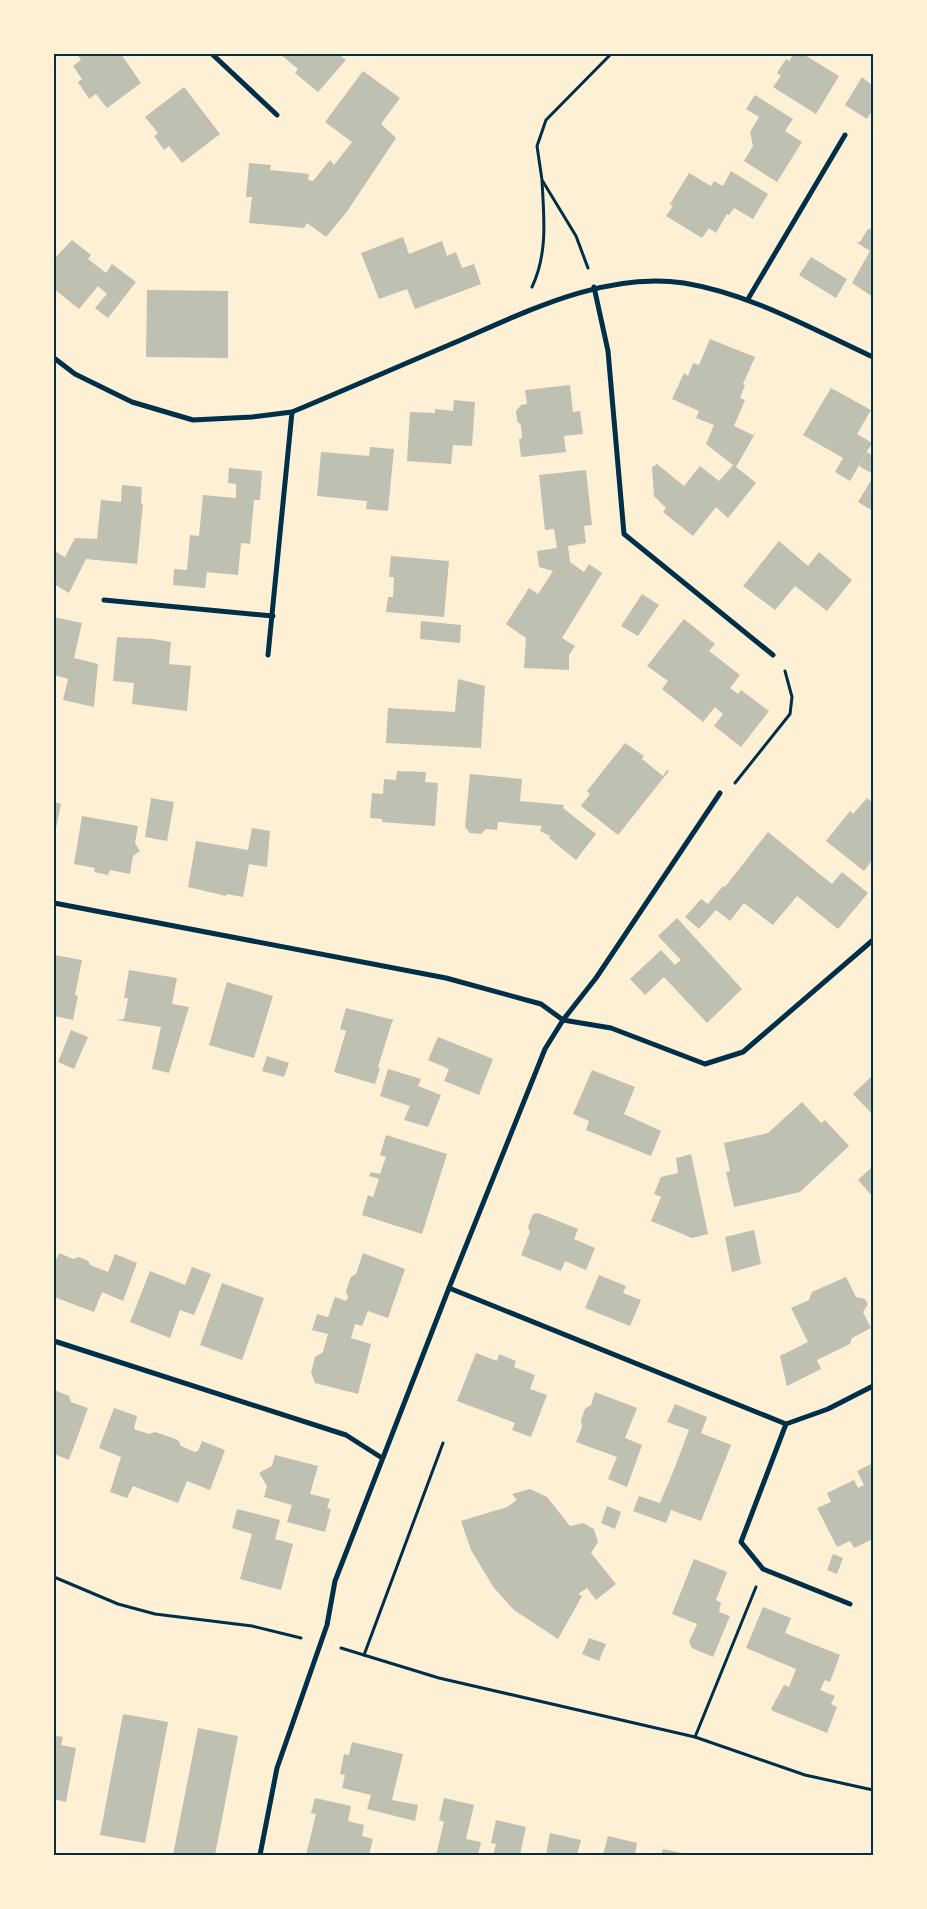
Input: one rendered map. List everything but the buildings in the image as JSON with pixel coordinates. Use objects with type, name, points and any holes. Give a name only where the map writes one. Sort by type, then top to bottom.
[{"type":"street","points":[[212,54],[277,115]]},
{"type":"street","points":[[748,300],[845,135]]},
{"type":"street","points":[[54,358],[75,374],[132,402],[193,420],[252,417],[292,412],[518,316],[594,288],[640,281],[683,283],[748,300],[873,357]]},
{"type":"street","points":[[594,288],[608,352],[624,534],[773,655]]},
{"type":"street","points":[[268,655],[292,412]]},
{"type":"street","points":[[104,600],[273,616]]},
{"type":"street","points":[[260,1855],[277,1768],[326,1625],[335,1581],[449,1288],[546,1049],[563,1020],[596,978],[720,793]]},
{"type":"street","points":[[54,903],[446,978],[541,1004],[563,1020],[611,1028],[705,1064],[743,1052],[873,940]]},
{"type":"street","points":[[449,1288],[786,1424],[828,1409],[873,1386]]},
{"type":"street","points":[[54,1341],[346,1435],[382,1458]]},
{"type":"street","points":[[786,1424],[741,1542],[763,1569],[850,1604]]},
{"type":"path","points":[[518,316],[539,272],[545,235],[542,180],[537,146],[546,120],[610,54]]},
{"type":"path","points":[[542,180],[576,236],[594,288]]},
{"type":"path","points":[[720,793],[738,782],[790,714],[792,697],[784,666],[773,655]]},
{"type":"path","points":[[364,1655],[443,1443]]},
{"type":"path","points":[[695,1737],[763,1569]]},
{"type":"path","points":[[54,1577],[118,1604],[155,1614],[252,1626],[364,1655],[439,1678],[695,1737],[805,1775],[873,1790]]}]
